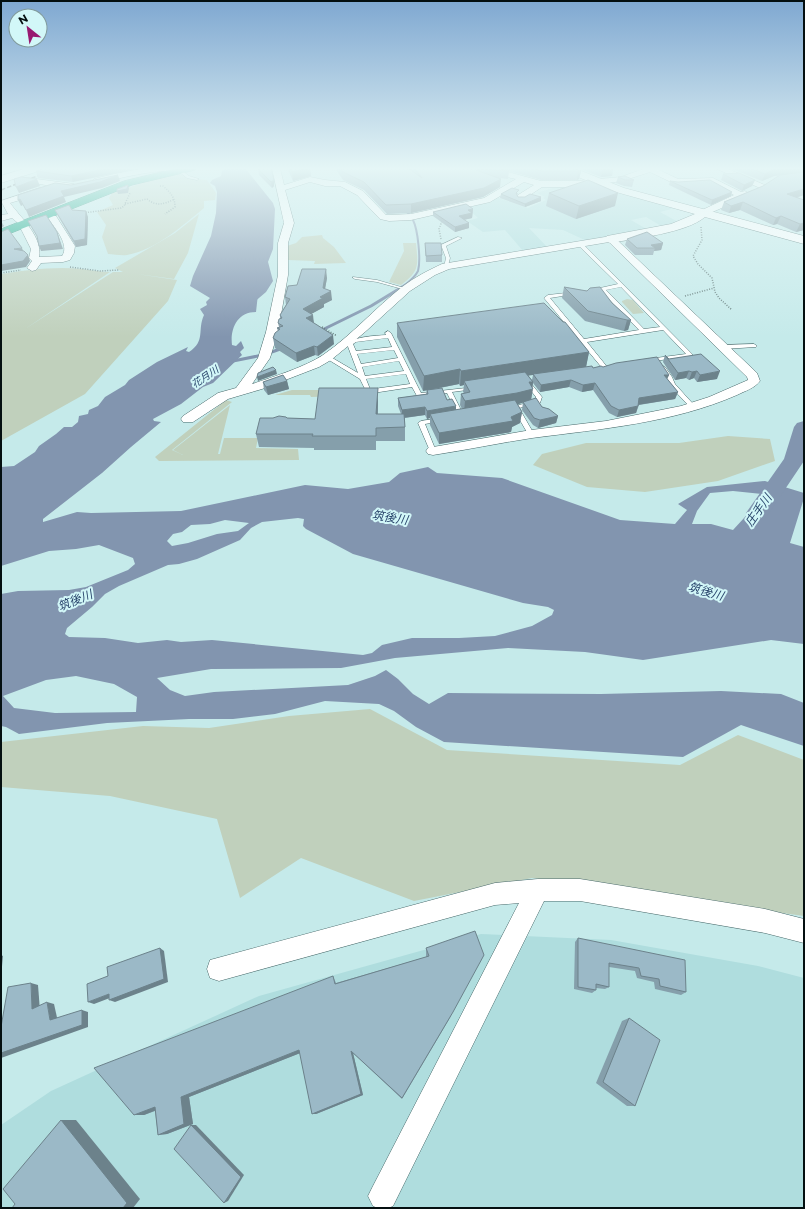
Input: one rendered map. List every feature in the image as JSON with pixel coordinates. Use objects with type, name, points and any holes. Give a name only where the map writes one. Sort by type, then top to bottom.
[{"type":"highway","points":[[1,233],[23,224]]},
{"type":"street","points":[[24,224],[36,249],[34,258],[35,264],[66,258],[69,254],[70,246],[57,224]]},
{"type":"street","points":[[241,390],[264,358],[272,332],[283,275],[283,243],[289,224]]},
{"type":"street","points":[[188,419],[223,396],[258,386],[315,364],[327,357],[360,330],[404,288],[446,266],[611,239],[680,224]]},
{"type":"street","points":[[744,224],[804,240]]},
{"type":"street","points":[[433,451],[531,434],[606,425],[714,400],[754,381],[753,376],[611,239]]},
{"type":"street","points":[[36,249],[70,246]]},
{"type":"street","points":[[219,969],[495,894],[538,890],[580,890],[765,921],[804,930]]},
{"type":"street","points":[[383,1196],[538,890]]},
{"type":"lane","points":[[446,266],[448,258],[443,245],[460,238]]},
{"type":"lane","points":[[580,244],[690,355],[641,362]]},
{"type":"lane","points":[[355,278],[378,281],[404,288]]},
{"type":"lane","points":[[587,291],[622,285]]},
{"type":"lane","points":[[602,289],[643,331]]},
{"type":"lane","points":[[579,292],[547,298],[605,368]]},
{"type":"lane","points":[[584,341],[664,328]]},
{"type":"lane","points":[[414,385],[373,391],[368,390],[350,344],[354,341],[389,335],[414,385],[419,396],[480,387]]},
{"type":"lane","points":[[723,347],[754,346]]},
{"type":"lane","points":[[354,353],[395,348]]},
{"type":"lane","points":[[327,357],[363,378],[407,372]]},
{"type":"lane","points":[[359,366],[401,359]]},
{"type":"lane","points":[[656,360],[669,377],[672,385],[692,406]]},
{"type":"lane","points":[[598,369],[612,367]]},
{"type":"lane","points":[[518,382],[533,379]]},
{"type":"lane","points":[[501,410],[516,408],[538,402],[539,397],[526,380]]},
{"type":"lane","points":[[449,392],[454,417]]},
{"type":"lane","points":[[516,408],[531,434]]},
{"type":"lane","points":[[433,451],[421,423],[469,415]]},
{"type":"path","points":[[440,224],[439,229],[443,245]]},
{"type":"path","points":[[701,224],[703,232],[702,240],[693,256],[698,265],[710,274],[714,283],[714,288],[722,302],[732,310]]},
{"type":"path","points":[[69,267],[100,271],[119,270]]},
{"type":"path","points":[[1,273],[12,271]]},
{"type":"path","points":[[672,298],[714,288]]},
{"type":"path","points":[[322,328],[327,331]]},
{"type":"shaded area","points":[[472,224],[639,224],[648,230],[589,242],[563,230],[529,228],[548,248],[524,252],[505,230],[483,232]]},
{"type":"shaded area","points":[[659,224],[674,224],[663,227]]},
{"type":"shaded area","points":[[481,934],[611,940],[758,966],[804,978],[804,1208],[1,1208],[1,1125],[51,1091],[259,996]]},
{"type":"green space","points":[[184,224],[158,243],[127,255],[108,254],[102,237],[106,225]]},
{"type":"green space","points":[[186,224],[196,224],[188,253],[174,279],[137,274],[177,280],[168,301],[85,394],[1,441],[1,274],[51,268],[110,272],[25,329],[113,272],[123,272],[115,268],[175,233]]},
{"type":"green space","points":[[322,235],[323,238],[334,247],[346,263],[314,264],[315,261],[288,260],[287,246],[296,243],[302,237]]},
{"type":"green space","points":[[403,243],[416,243],[417,262],[412,276],[401,285],[389,282],[404,251]]},
{"type":"green space","points":[[627,299],[633,300],[644,313],[633,314],[622,302]]},
{"type":"green space","points":[[292,390],[359,390],[374,395],[311,397],[310,395],[275,395]]},
{"type":"green space","points":[[226,400],[232,402],[172,450],[183,455],[173,450],[230,405],[218,454],[220,454],[224,438],[258,438],[256,448],[298,449],[299,460],[159,461],[155,457]]},
{"type":"green space","points":[[728,436],[770,439],[775,461],[718,481],[645,492],[587,487],[533,465],[542,454],[586,443],[679,443]]},
{"type":"green space","points":[[370,709],[447,750],[680,765],[738,735],[804,760],[804,916],[532,878],[414,901],[301,858],[240,898],[217,819],[110,796],[1,787],[1,742],[143,726],[209,728],[289,716]]},
{"type":"water","name":"筑後川","points":[[214,224],[274,224],[273,249],[259,285],[256,312],[249,313],[240,318],[236,322],[232,333],[232,345],[236,346],[241,341],[244,348],[240,352],[242,355],[213,383],[203,387],[181,404],[153,419],[154,421],[161,422],[102,473],[43,519],[43,522],[77,512],[181,511],[305,485],[348,489],[389,482],[400,473],[428,467],[437,473],[502,478],[620,520],[675,524],[687,510],[678,504],[707,487],[765,481],[804,493],[804,498],[790,543],[804,547],[804,644],[771,640],[643,660],[585,652],[508,648],[395,658],[341,668],[211,669],[157,678],[170,690],[185,696],[214,692],[348,685],[375,676],[386,670],[398,679],[413,694],[429,704],[448,693],[601,694],[721,691],[781,694],[804,703],[804,746],[741,725],[683,757],[444,742],[416,727],[394,711],[379,704],[325,701],[275,714],[233,719],[189,719],[107,723],[19,734],[1,726],[1,594],[18,591],[69,590],[86,587],[128,570],[135,564],[133,558],[99,545],[76,549],[49,551],[1,566],[1,467],[14,466],[35,452],[39,446],[64,427],[72,427],[78,422],[79,416],[88,414],[89,410],[98,406],[105,397],[125,385],[129,380],[157,362],[188,347],[186,351],[189,352],[198,344],[204,315],[200,309],[207,305],[206,302],[210,298],[190,286],[211,236]],"holes":[[[733,491],[762,494],[756,505],[733,530],[711,524],[692,524],[697,511],[710,493]],[[298,518],[304,519],[303,526],[306,529],[353,554],[523,603],[548,607],[554,610],[552,615],[532,626],[495,636],[412,638],[382,645],[372,653],[363,655],[212,640],[181,642],[167,640],[138,643],[105,638],[69,637],[65,634],[67,628],[105,594],[119,586],[168,565],[179,564],[197,559],[240,540],[251,528],[262,522]],[[225,520],[249,523],[238,531],[217,534],[188,543],[172,546],[167,541],[173,534],[182,532],[191,525],[210,524]],[[76,676],[114,684],[137,697],[136,712],[55,713],[14,708],[3,696],[46,680]]]},
{"type":"building","points":[[30,224],[52,224],[57,232],[60,243],[39,246],[37,236]]},
{"type":"building","points":[[64,224],[86,224],[85,239],[74,241]]},
{"type":"building","points":[[451,224],[464,224],[455,227]]},
{"type":"building","points":[[8,229],[22,248],[14,249],[24,251],[28,255],[23,261],[1,265],[1,232]]},
{"type":"building","points":[[647,232],[663,243],[651,245],[655,248],[637,248],[627,239]]},
{"type":"building","points":[[425,243],[441,243],[442,255],[426,256]]},
{"type":"building","points":[[302,269],[326,269],[323,288],[331,291],[320,297],[323,298],[303,309],[313,315],[306,318],[333,335],[317,347],[314,346],[296,353],[273,338],[275,333],[280,329],[277,328],[283,326],[278,323],[279,319],[282,318],[280,315],[290,299],[285,297],[288,286],[297,285]]},
{"type":"building","points":[[564,287],[587,291],[590,288],[600,287],[612,303],[631,320],[588,311]]},
{"type":"building","points":[[544,303],[563,322],[565,322],[589,352],[461,371],[460,369],[424,376],[397,323]]},
{"type":"building","points":[[701,354],[720,371],[700,375],[697,371],[678,373],[665,355],[669,359]]},
{"type":"building","points":[[657,357],[669,375],[664,375],[678,392],[639,398],[638,406],[619,410],[611,406],[595,383],[583,385],[571,380],[541,385],[533,374],[592,366],[593,368],[603,367],[616,363]]},
{"type":"building","points":[[273,367],[276,370],[257,377],[258,373]]},
{"type":"building","points":[[525,372],[533,382],[529,382],[533,389],[465,401],[461,394],[470,392],[464,381]]},
{"type":"building","points":[[283,375],[287,381],[266,387],[263,382]]},
{"type":"building","points":[[319,388],[378,388],[376,414],[404,414],[405,427],[376,428],[376,436],[256,434],[260,418],[273,418],[279,416],[287,418],[315,419]]},
{"type":"building","points":[[442,388],[447,400],[452,399],[456,406],[427,411],[425,407],[402,410],[398,398],[428,394],[427,390]]},
{"type":"building","points":[[536,398],[542,407],[549,409],[558,416],[540,420],[534,418],[523,402]]},
{"type":"building","points":[[515,400],[522,412],[511,417],[513,421],[439,433],[430,414]]},
{"type":"building","points":[[475,931],[484,955],[453,1012],[402,1098],[351,1051],[361,1094],[312,1114],[299,1050],[181,1097],[184,1124],[158,1135],[155,1107],[134,1115],[94,1068],[333,976],[335,984],[429,956],[426,948]]},
{"type":"building","points":[[578,938],[685,960],[686,992],[660,986],[659,979],[641,976],[639,968],[609,963],[609,987],[596,984],[596,990],[578,987]]},
{"type":"building","points":[[160,948],[164,979],[109,1000],[109,994],[88,1002],[87,984],[108,976],[107,967]]},
{"type":"building","points":[[31,983],[32,1009],[47,1002],[50,1020],[82,1010],[82,1025],[1,1053],[1,1027],[8,987]]},
{"type":"building","points":[[629,1018],[660,1040],[635,1106],[603,1082]]},
{"type":"building","points":[[61,1120],[127,1203],[123,1208],[12,1208],[15,1204],[3,1189]]},
{"type":"building","points":[[191,1125],[241,1177],[224,1203],[174,1149]]},
{"type":"waterway","points":[[405,285],[417,273],[419,266],[418,238],[415,224]]},
{"type":"waterway","name":"花月川","points":[[231,314],[261,289],[265,281],[260,258],[261,239]]},
{"type":"waterway","points":[[320,331],[371,306],[407,284]]},
{"type":"waterway","points":[[269,353],[283,348]]},
{"type":"waterway","points":[[233,361],[258,356]]},
{"type":"waterway","name":"庄手川","points":[[757,513],[794,460],[804,427]]}]
